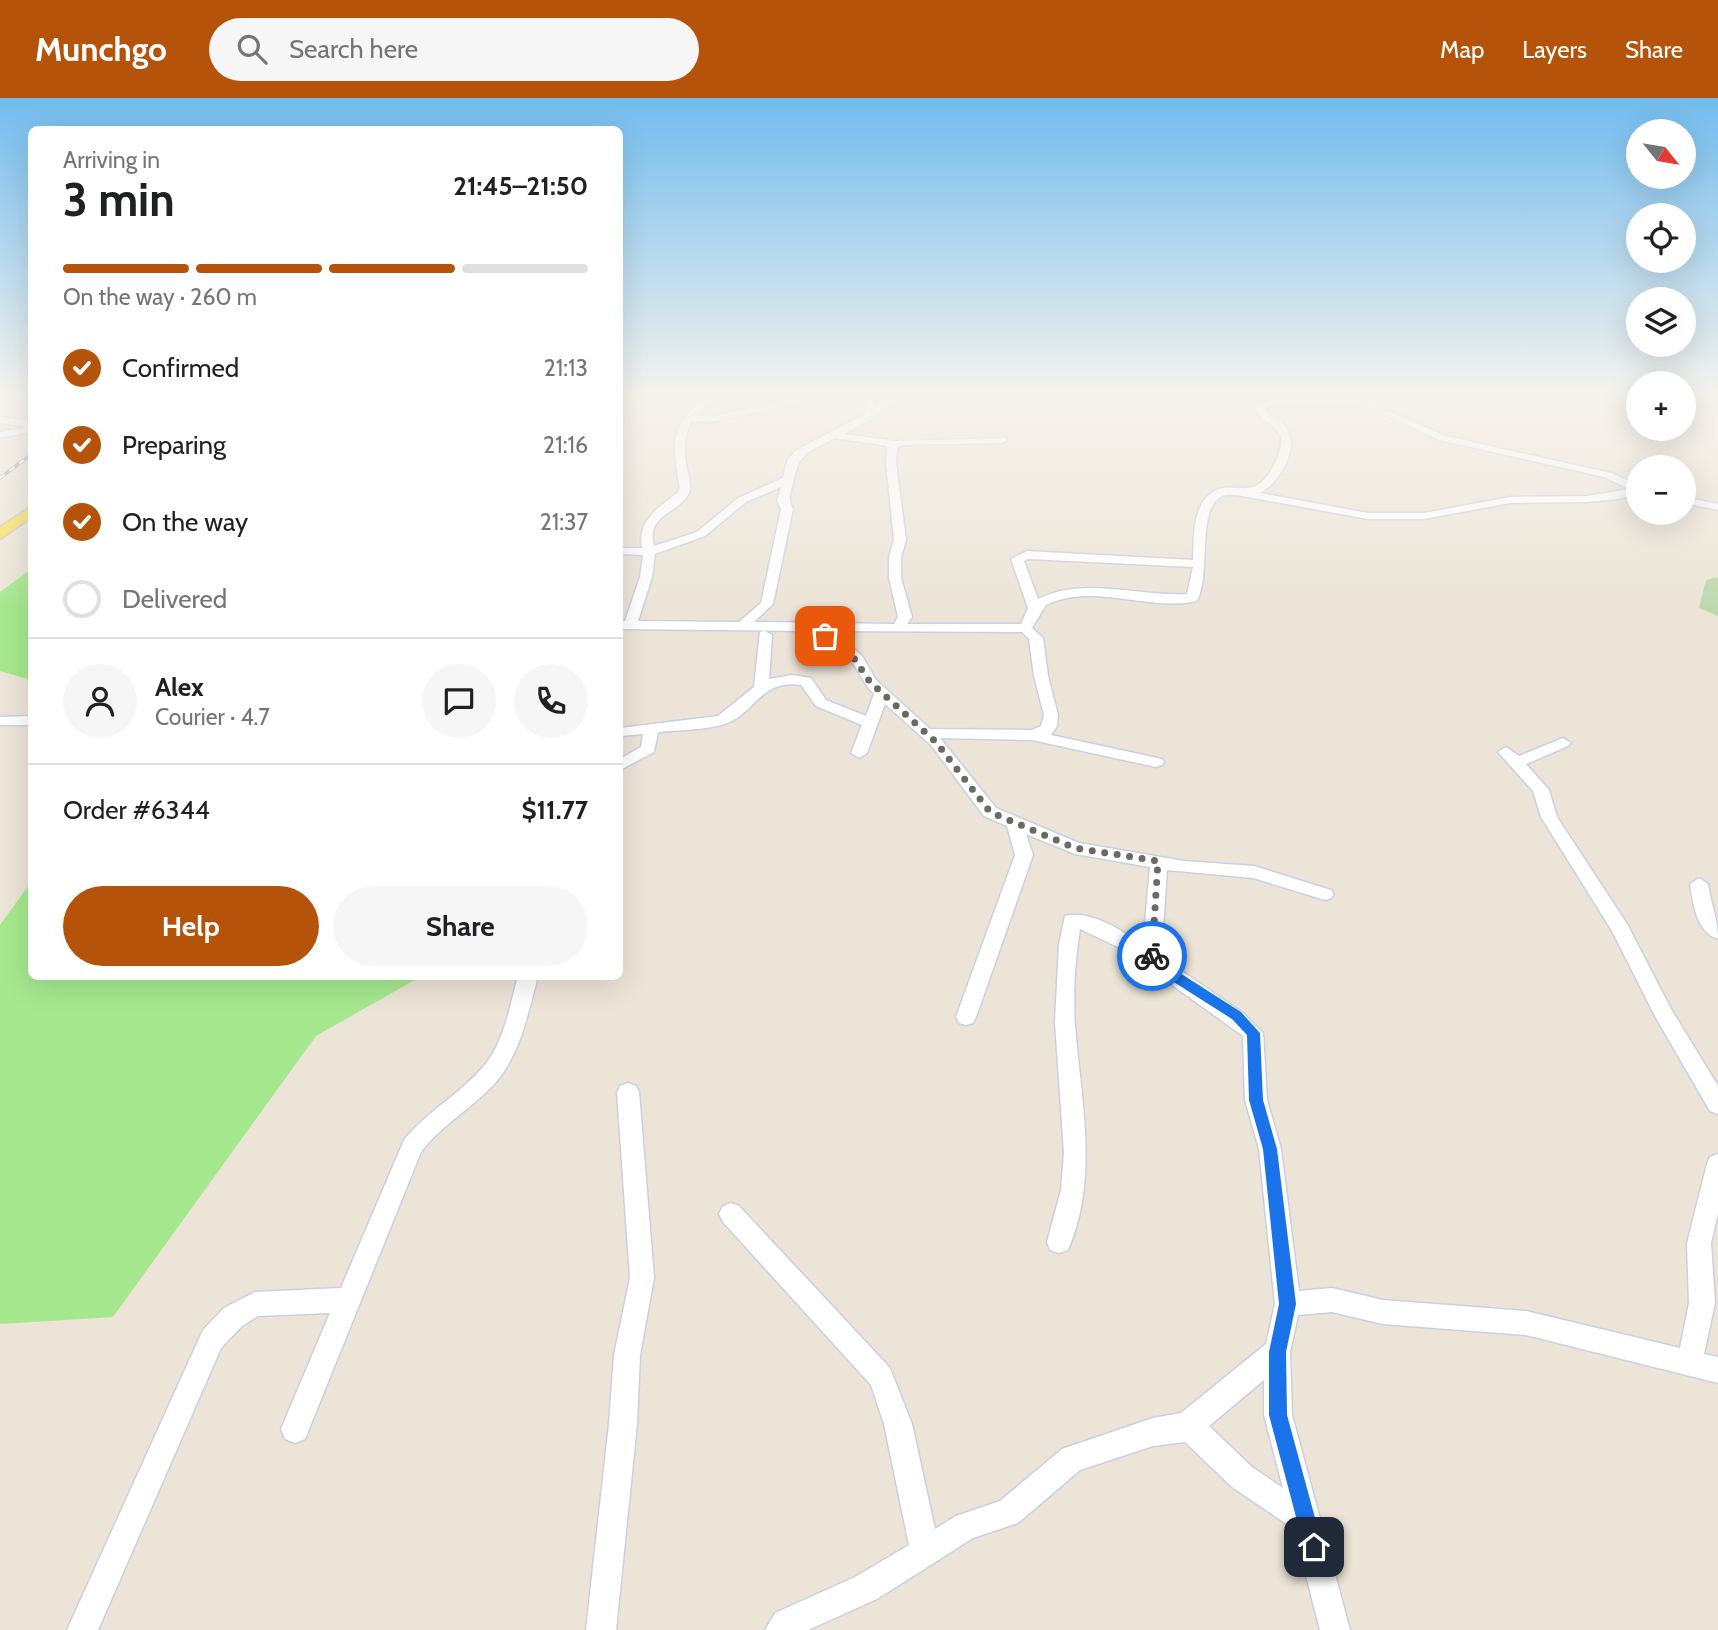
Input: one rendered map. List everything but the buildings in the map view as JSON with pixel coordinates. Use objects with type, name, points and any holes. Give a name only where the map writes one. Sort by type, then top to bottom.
[{"type":"main road","points":[[0,534],[28,513]]},
{"type":"street","points":[[680,468],[685,489],[682,495],[659,513],[648,528],[646,577],[625,625],[740,628],[1025,628],[1036,638],[1041,676],[1051,715],[1045,732],[1032,735]]},
{"type":"street","points":[[740,628],[767,604],[787,509],[783,501],[790,468]]},
{"type":"street","points":[[892,468],[900,545],[895,557],[895,578],[905,617],[899,627]]},
{"type":"street","points":[[1241,493],[1256,490],[1277,468]]},
{"type":"street","points":[[1578,468],[1607,475],[1626,484]]},
{"type":"street","points":[[623,551],[649,552],[701,534],[742,500],[785,484]]},
{"type":"street","points":[[1025,628],[1030,623],[1034,607],[1047,598],[1067,594],[1192,598],[1205,511],[1211,500],[1220,493],[1241,493],[1368,516],[1424,516],[1510,500],[1587,499],[1626,493]]},
{"type":"street","points":[[1696,502],[1718,507]]},
{"type":"street","points":[[1034,607],[1017,559],[1019,556],[1198,564]]},
{"type":"street","points":[[809,627],[836,641],[851,654],[870,682],[949,758],[990,812],[1075,848],[1208,870],[1254,872],[1325,894]]},
{"type":"street","points":[[761,686],[765,635]]},
{"type":"street","points":[[623,732],[722,720],[735,712],[761,686],[789,680],[806,681],[821,703],[869,723]]},
{"type":"street","points":[[859,753],[882,693]]},
{"type":"street","points":[[0,721],[28,720]]},
{"type":"street","points":[[623,763],[649,749],[651,729]]},
{"type":"street","points":[[925,733],[1032,735],[1156,762]]},
{"type":"street","points":[[1563,743],[1511,757],[1543,793],[1549,817],[1620,929],[1663,1013],[1718,1105]]},
{"type":"street","points":[[966,1017],[1024,855],[1015,824]]},
{"type":"street","points":[[1152,961],[1158,861]]},
{"type":"street","points":[[1699,884],[1704,914],[1718,932]]},
{"type":"street","points":[[1059,1242],[1073,1190],[1075,1153],[1065,1021],[1068,944],[1072,920],[1086,922],[1152,961],[1197,993],[1237,1016],[1253,1033],[1256,1100],[1270,1149],[1287,1304],[1277,1352],[1278,1415],[1335,1630]]},
{"type":"street","points":[[295,1429],[412,1147],[430,1125],[487,1077],[496,1066],[509,1041],[527,980]]},
{"type":"street","points":[[601,1630],[623,1424],[627,1355],[642,1278],[628,1092]]},
{"type":"street","points":[[1689,1365],[1702,1303],[1699,1244],[1718,1164]]},
{"type":"street","points":[[731,1214],[881,1377],[898,1424],[925,1552]]},
{"type":"street","points":[[82,1630],[212,1339],[233,1317],[256,1304],[348,1300]]},
{"type":"street","points":[[1287,1304],[1332,1300],[1383,1312],[1526,1323],[1718,1370]]},
{"type":"street","points":[[780,1630],[866,1588],[966,1526],[1008,1513],[1072,1460],[1153,1432],[1186,1427],[1277,1352]]},
{"type":"street","points":[[1186,1427],[1196,1432],[1242,1477],[1307,1521]]},
{"type":"green space","points":[[28,571],[28,679],[0,671],[0,592]]},
{"type":"green space","points":[[1718,577],[1718,616],[1699,608],[1706,580]]},
{"type":"green space","points":[[28,886],[28,980],[415,980],[316,1036],[113,1317],[0,1324],[0,925]]},
{"type":"railway","points":[[0,478],[13,468]]},
{"type":"way so far","points":[[825,636],[836,641],[851,654],[870,682],[936,742],[990,812],[1075,848],[1158,861],[1152,956]]},
{"type":"route","points":[[1152,956],[1152,961],[1179,981],[1237,1016],[1253,1033],[1256,1100],[1270,1149],[1285,1273],[1287,1304],[1277,1352],[1278,1415],[1314,1547]]}]
